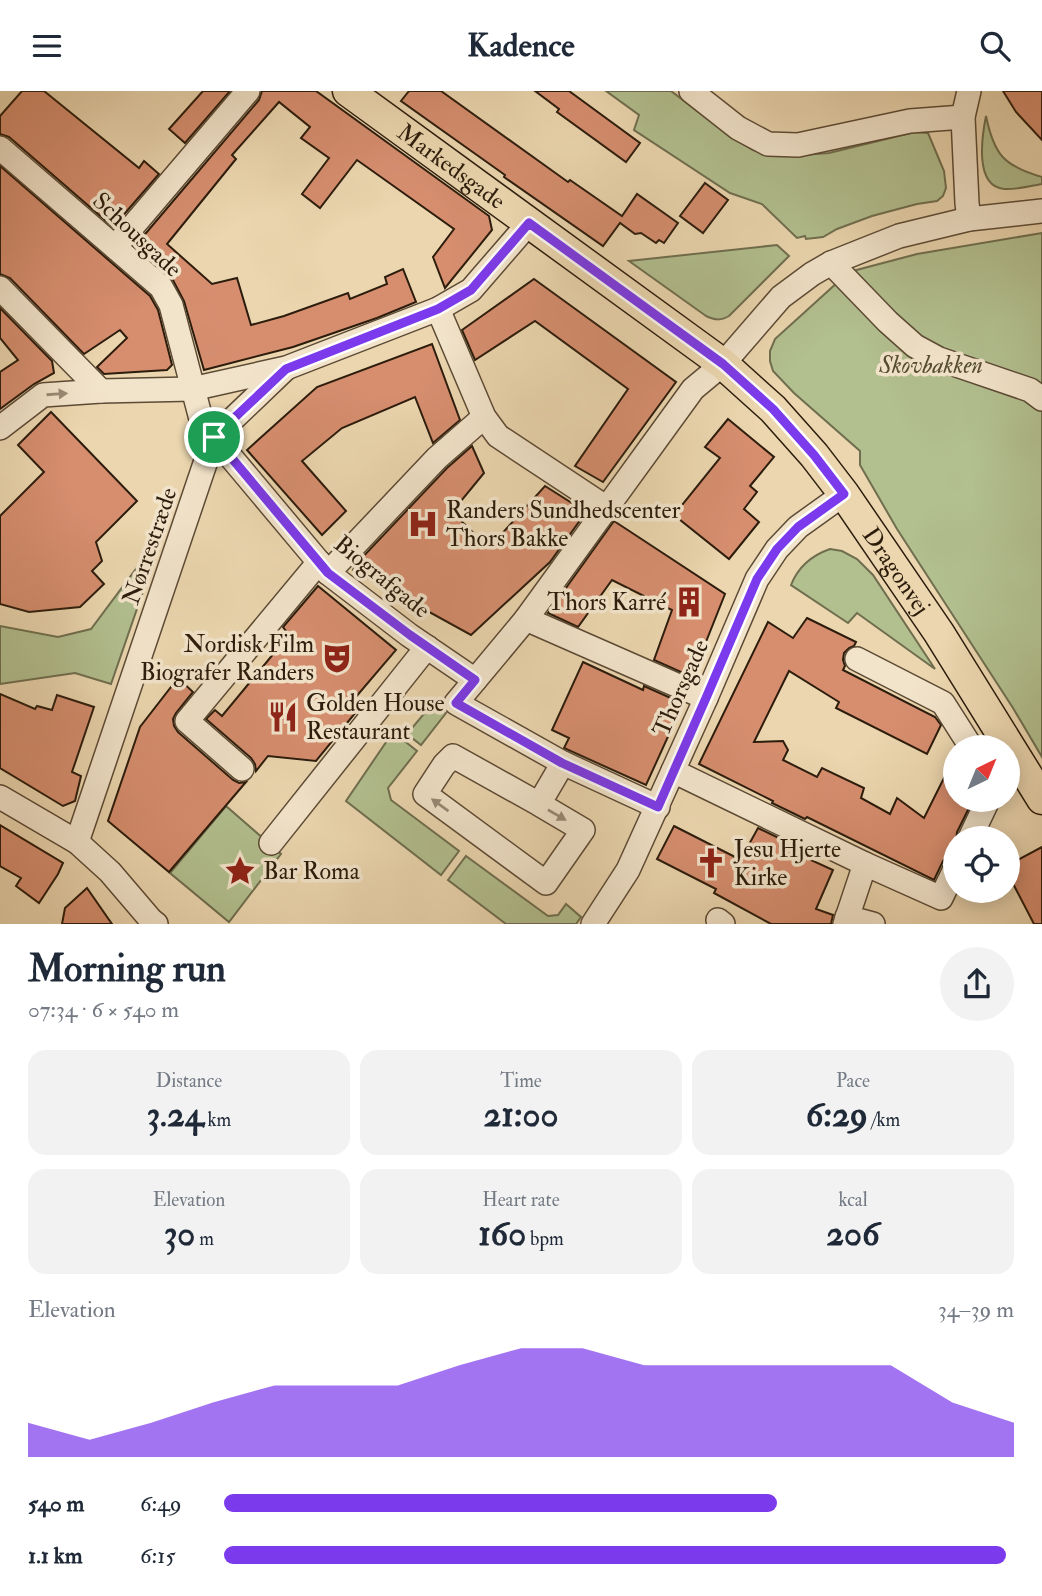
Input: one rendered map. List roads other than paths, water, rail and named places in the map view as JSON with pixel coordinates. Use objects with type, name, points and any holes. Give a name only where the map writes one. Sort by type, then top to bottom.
[{"type":"main road","name":"Markedsgade","points":[[348,91],[723,364]]},
{"type":"main road","name":"Dragonvej","points":[[723,364],[773,409],[844,494],[939,633],[1042,799]]},
{"type":"street","points":[[115,247],[248,91]]},
{"type":"street","points":[[691,91],[738,128],[768,144],[798,145],[910,121],[963,117]]},
{"type":"street","points":[[969,91],[963,117],[969,219]]},
{"type":"street","name":"Schousgade","points":[[0,148],[161,287],[171,306],[192,389]]},
{"type":"street","points":[[658,807],[562,763],[456,703],[526,619],[693,389],[723,364],[781,297],[831,263],[899,236],[969,219],[1042,211]]},
{"type":"street","points":[[0,428],[43,395],[192,389],[286,369],[438,309],[471,290],[529,223]]},
{"type":"street","points":[[831,263],[915,346],[939,359],[1030,390],[1042,399]]},
{"type":"street","points":[[0,288],[102,391]]},
{"type":"street","points":[[438,309],[484,417],[498,436],[607,508]]},
{"type":"street","points":[[192,389],[201,419],[214,437],[286,369]]},
{"type":"street","points":[[242,769],[187,721],[323,568],[437,458],[484,417]]},
{"type":"street","name":"Biografgade","points":[[214,437],[323,568],[418,641],[475,680]]},
{"type":"street","name":"Nørrestræde","points":[[77,842],[214,437]]},
{"type":"street","name":"Thorsgade","points":[[593,924],[628,870],[658,807],[757,579],[777,549],[798,527],[844,494]]},
{"type":"street","points":[[526,619],[706,698]]},
{"type":"street","points":[[271,842],[418,641]]},
{"type":"street","points":[[858,659],[943,703],[963,735]]},
{"type":"street","points":[[453,756],[539,804],[583,830],[546,883],[425,794],[453,756]]},
{"type":"street","points":[[539,804],[562,763]]},
{"type":"street","points":[[673,772],[865,864],[941,898],[943,894]]},
{"type":"street","points":[[0,796],[77,842],[110,872],[152,923]]},
{"type":"street","points":[[865,864],[846,921],[873,924]]},
{"type":"place","name":"Randers Sundhedscenter Thors Bakke","points":[[423,524]]},
{"type":"place","name":"Thors Karré","points":[[689,602]]},
{"type":"place","name":"Nordisk Film Biografer Randers","points":[[337,658]]},
{"type":"place","name":"Golden House Restaurant","points":[[283,717]]},
{"type":"place","name":"Jesu Hjerte Kirke","points":[[711,863]]},
{"type":"place","name":"Bar Roma","points":[[240,871]]},
{"type":"park label","name":"Skovbakken","points":[[931,365]]}]
